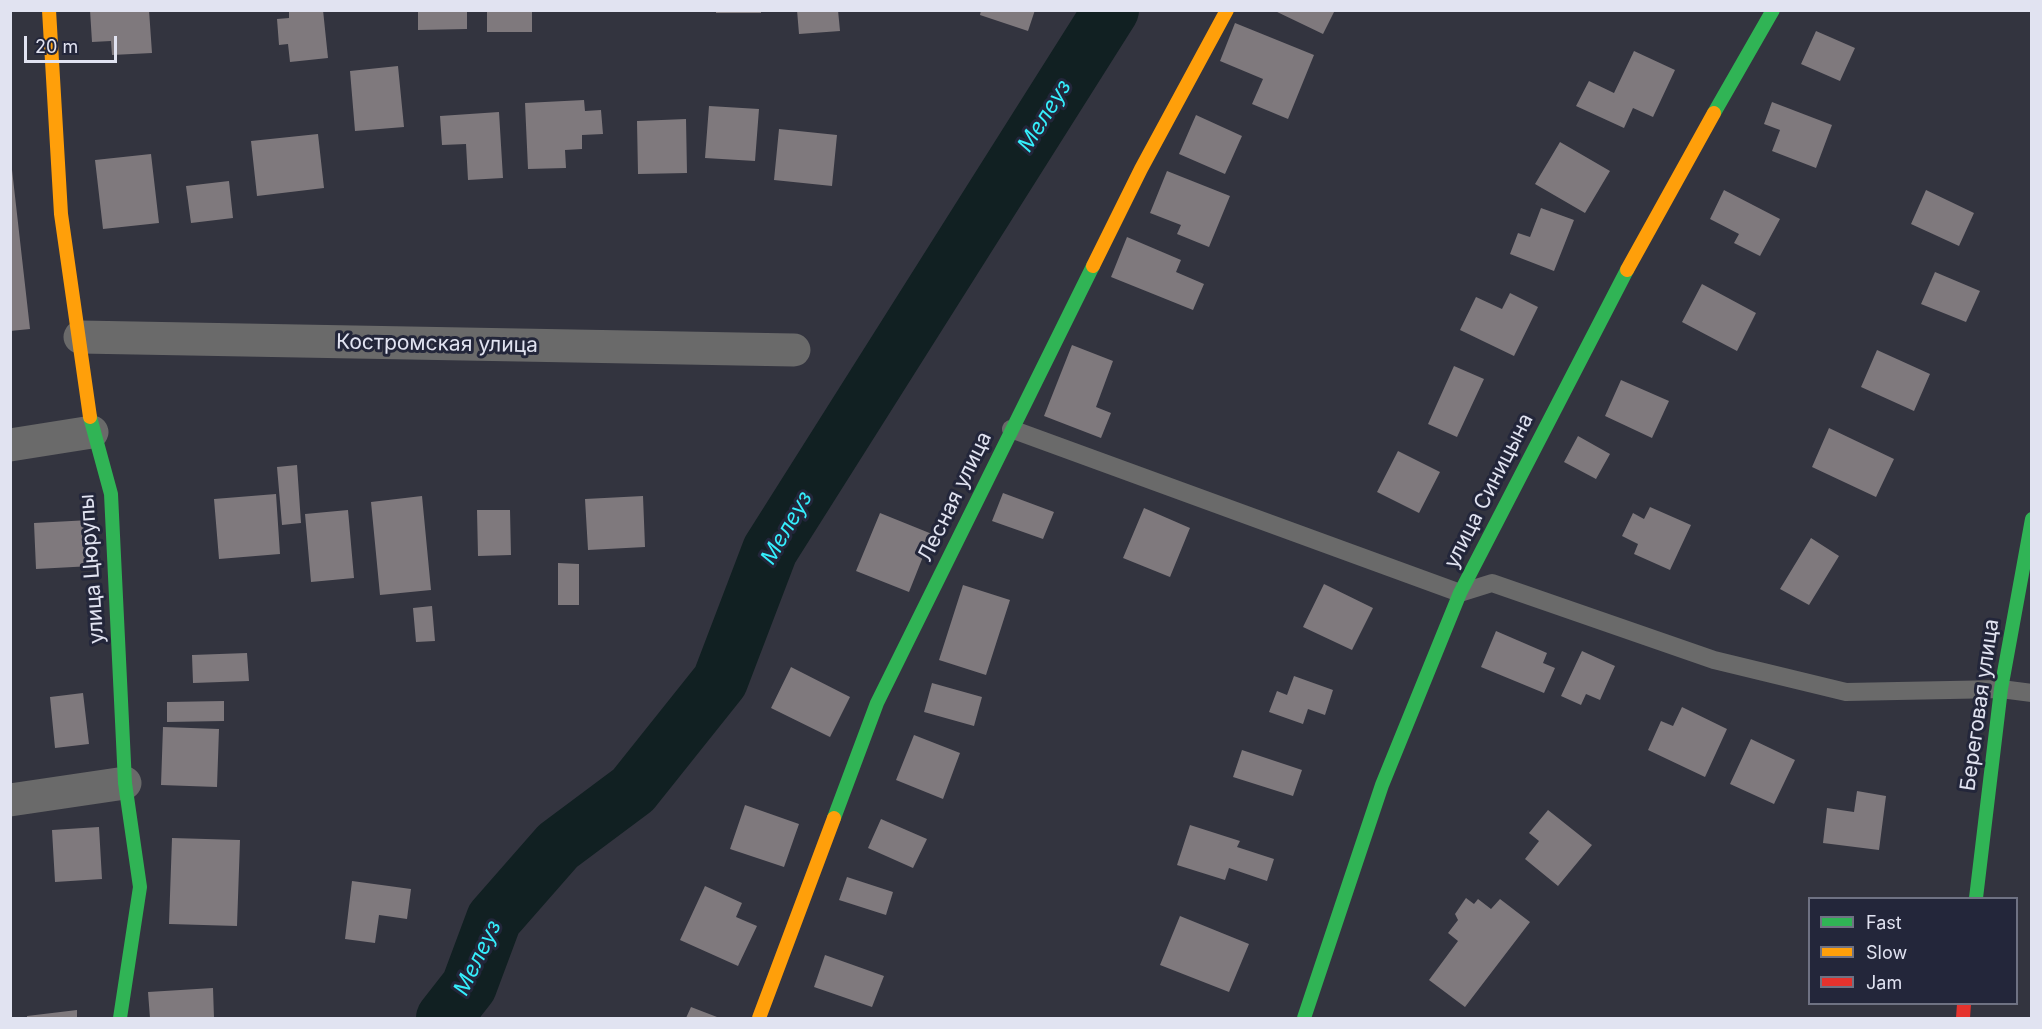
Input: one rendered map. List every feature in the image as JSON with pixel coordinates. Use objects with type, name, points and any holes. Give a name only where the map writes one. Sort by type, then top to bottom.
[{"type":"street","name":"улица Цюрупы","points":[[49,10],[60,214],[92,432],[111,494],[125,783],[140,887],[120,1018]]},
{"type":"street","name":"Лесная улица","points":[[759,1018],[877,703],[1141,169],[1227,10]]},
{"type":"street","name":"улица Синицына","points":[[1304,1018],[1382,785],[1460,594],[1646,233],[1773,10]]},
{"type":"street","name":"Костромская улица","points":[[80,338],[794,350]]},
{"type":"street","points":[[10,445],[92,432]]},
{"type":"street","name":"Береговая улица","points":[[1977,897],[2001,689],[2031,519]]},
{"type":"street","points":[[10,800],[125,783]]},
{"type":"lane","points":[[1011,429],[1460,594],[1492,583],[1714,660],[1846,692],[2001,689],[2031,693]]},
{"type":"building","points":[[90,10],[149,10],[152,53],[112,55],[111,41],[92,42]]},
{"type":"building","points":[[289,10],[323,10],[328,58],[290,62],[288,44],[279,45],[277,19],[289,18]]},
{"type":"building","points":[[418,10],[467,10],[467,29],[418,30]]},
{"type":"building","points":[[487,10],[532,10],[532,32],[487,32]]},
{"type":"building","points":[[716,10],[761,10],[761,13],[716,13]]},
{"type":"building","points":[[797,10],[838,10],[840,31],[799,34]]},
{"type":"building","points":[[981,10],[1035,10],[1028,31],[980,15]]},
{"type":"building","points":[[1273,10],[1335,10],[1323,34]]},
{"type":"building","points":[[1235,23],[1314,55],[1288,119],[1252,104],[1263,79],[1220,61]]},
{"type":"building","points":[[1816,31],[1855,48],[1840,81],[1801,64]]},
{"type":"building","points":[[1634,51],[1675,70],[1653,117],[1633,108],[1624,128],[1576,106],[1589,81],[1614,93]]},
{"type":"building","points":[[398,66],[404,127],[355,131],[350,71]]},
{"type":"building","points":[[584,100],[585,111],[601,110],[603,134],[582,135],[582,149],[565,150],[566,168],[528,169],[525,103]]},
{"type":"building","points":[[1772,102],[1832,125],[1816,168],[1772,151],[1780,130],[1764,124]]},
{"type":"building","points":[[709,106],[759,109],[755,161],[705,158]]},
{"type":"building","points":[[499,112],[503,178],[468,180],[466,144],[442,145],[440,116]]},
{"type":"building","points":[[1196,115],[1242,136],[1225,174],[1179,154]]},
{"type":"building","points":[[686,119],[687,173],[638,174],[637,121]]},
{"type":"building","points":[[779,129],[837,135],[832,186],[774,180]]},
{"type":"building","points":[[318,134],[324,188],[257,196],[251,141]]},
{"type":"building","points":[[1560,142],[1610,171],[1585,213],[1535,184]]},
{"type":"building","points":[[10,152],[30,329],[10,331]]},
{"type":"building","points":[[151,154],[159,223],[103,229],[95,160]]},
{"type":"building","points":[[1167,171],[1230,196],[1209,247],[1177,234],[1181,225],[1150,213]]},
{"type":"building","points":[[229,181],[233,218],[191,223],[186,186]]},
{"type":"building","points":[[1724,190],[1780,219],[1760,256],[1734,243],[1739,234],[1710,219]]},
{"type":"building","points":[[1926,190],[1974,213],[1959,246],[1911,224]]},
{"type":"building","points":[[1541,208],[1574,220],[1554,271],[1510,254],[1518,233],[1530,237]]},
{"type":"building","points":[[1127,237],[1181,260],[1176,272],[1204,284],[1193,310],[1111,277]]},
{"type":"building","points":[[1935,272],[1980,291],[1966,322],[1921,304]]},
{"type":"building","points":[[1702,284],[1756,313],[1737,351],[1682,322]]},
{"type":"building","points":[[1510,293],[1538,307],[1514,356],[1460,330],[1476,297],[1502,309]]},
{"type":"building","points":[[1072,345],[1113,361],[1096,407],[1111,413],[1101,438],[1044,416]]},
{"type":"building","points":[[1877,350],[1930,374],[1914,411],[1861,387]]},
{"type":"building","points":[[1454,366],[1484,379],[1457,437],[1428,424]]},
{"type":"building","points":[[1621,380],[1669,401],[1652,438],[1605,416]]},
{"type":"building","points":[[1829,428],[1894,459],[1876,497],[1812,467]]},
{"type":"building","points":[[1578,436],[1610,454],[1596,479],[1564,462]]},
{"type":"building","points":[[1398,451],[1440,472],[1419,513],[1377,492]]},
{"type":"building","points":[[297,465],[301,523],[282,525],[277,467]]},
{"type":"building","points":[[1003,493],[1054,512],[1043,539],[992,521]]},
{"type":"building","points":[[276,494],[280,554],[219,559],[214,499]]},
{"type":"building","points":[[422,496],[431,590],[380,595],[371,502]]},
{"type":"building","points":[[643,496],[645,547],[588,550],[585,499]]},
{"type":"building","points":[[1650,507],[1691,525],[1670,570],[1634,554],[1638,544],[1622,536],[1633,513],[1644,519]]},
{"type":"building","points":[[1144,508],[1190,528],[1170,577],[1123,558]]},
{"type":"building","points":[[348,510],[354,578],[311,582],[305,514]]},
{"type":"building","points":[[477,510],[510,510],[511,555],[478,556]]},
{"type":"building","points":[[880,513],[932,534],[909,592],[856,571]]},
{"type":"building","points":[[90,520],[92,566],[36,569],[34,523]]},
{"type":"building","points":[[1811,538],[1839,556],[1809,605],[1780,589]]},
{"type":"building","points":[[558,563],[579,564],[579,605],[558,605]]},
{"type":"building","points":[[1324,584],[1373,608],[1352,650],[1303,627]]},
{"type":"building","points":[[963,585],[1010,600],[986,675],[939,660]]},
{"type":"building","points":[[432,606],[435,641],[416,642],[413,608]]},
{"type":"building","points":[[1496,631],[1547,653],[1543,663],[1555,668],[1544,693],[1481,667]]},
{"type":"building","points":[[1582,651],[1615,666],[1600,700],[1586,694],[1581,705],[1561,696]]},
{"type":"building","points":[[247,653],[249,681],[193,683],[192,655]]},
{"type":"building","points":[[791,667],[850,697],[830,737],[771,708]]},
{"type":"building","points":[[1294,676],[1333,690],[1325,715],[1308,709],[1303,724],[1269,712],[1277,691],[1287,695]]},
{"type":"building","points":[[932,683],[982,697],[974,726],[924,712]]},
{"type":"building","points":[[83,693],[89,744],[55,748],[50,697]]},
{"type":"building","points":[[224,701],[224,721],[167,722],[167,702]]},
{"type":"building","points":[[1682,707],[1727,729],[1705,777],[1648,750],[1661,721],[1673,726]]},
{"type":"building","points":[[163,727],[219,729],[217,787],[161,785]]},
{"type":"building","points":[[914,735],[960,753],[943,799],[896,780]]},
{"type":"building","points":[[1751,739],[1795,760],[1774,804],[1730,784]]},
{"type":"building","points":[[1242,750],[1302,770],[1293,796],[1233,777]]},
{"type":"building","points":[[1857,791],[1886,796],[1879,850],[1823,843],[1827,808],[1854,812]]},
{"type":"building","points":[[745,805],[799,824],[784,867],[730,849]]},
{"type":"building","points":[[1548,810],[1592,845],[1558,886],[1525,859],[1539,841],[1529,833]]},
{"type":"building","points":[[881,819],[927,839],[913,868],[868,848]]},
{"type":"building","points":[[1190,825],[1240,841],[1237,847],[1274,859],[1267,881],[1229,868],[1225,880],[1177,865]]},
{"type":"building","points":[[99,827],[102,879],[55,882],[52,830]]},
{"type":"building","points":[[172,838],[240,840],[237,926],[169,924]]},
{"type":"building","points":[[847,877],[893,892],[886,915],[839,900]]},
{"type":"building","points":[[352,881],[411,889],[407,919],[379,915],[375,943],[345,939]]},
{"type":"building","points":[[705,886],[742,903],[736,917],[757,926],[738,966],[680,940]]},
{"type":"building","points":[[1466,898],[1474,904],[1478,899],[1491,909],[1500,899],[1530,922],[1465,1007],[1429,980],[1458,941],[1448,933],[1458,920],[1455,914]]},
{"type":"building","points":[[1180,916],[1249,944],[1229,992],[1160,965]]},
{"type":"building","points":[[825,955],[884,976],[872,1007],[814,987]]},
{"type":"building","points":[[213,988],[214,1018],[150,1018],[148,992]]},
{"type":"building","points":[[691,1007],[717,1017],[686,1018]]},
{"type":"building","points":[[77,1010],[77,1018],[27,1018],[27,1016]]},
{"type":"waterway","name":"Мелеуз","points":[[444,1018],[469,986],[494,919],[558,846],[633,790],[720,681],[770,550],[1111,10]]},
{"type":"traffic: fast","points":[[1714,113],[1773,10]]},
{"type":"traffic: fast","points":[[834,818],[877,703],[1093,266]]},
{"type":"traffic: fast","points":[[1304,1018],[1382,785],[1460,593],[1627,270]]},
{"type":"traffic: fast","points":[[90,417],[111,494],[125,783],[140,887],[120,1018]]},
{"type":"traffic: fast","points":[[1976,897],[2001,689],[2032,519]]},
{"type":"traffic: slow","points":[[49,10],[61,214],[90,417]]},
{"type":"traffic: slow","points":[[1093,266],[1141,169],[1227,10]]},
{"type":"traffic: slow","points":[[1627,270],[1714,113]]},
{"type":"traffic: slow","points":[[759,1018],[834,818]]},
{"type":"traffic: jam","points":[[1963,1018],[1964,1005]]}]
